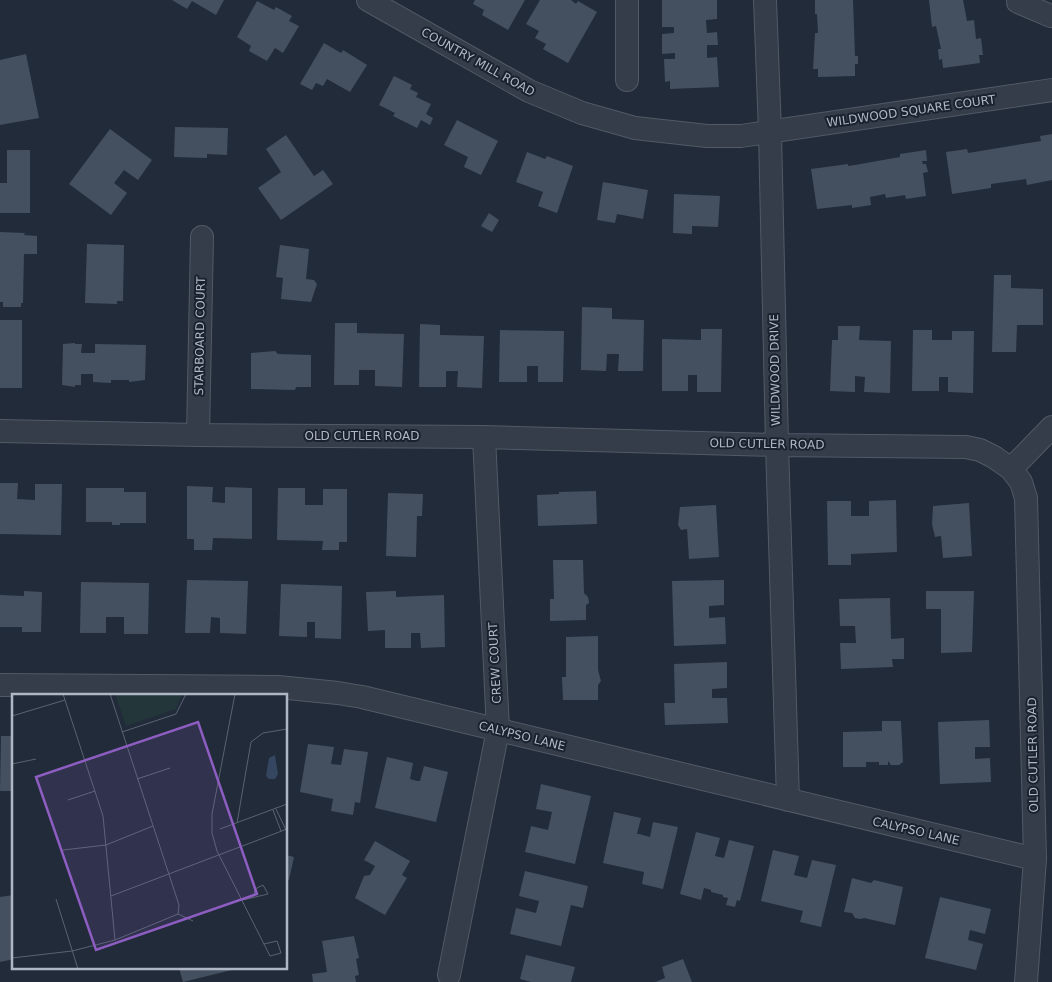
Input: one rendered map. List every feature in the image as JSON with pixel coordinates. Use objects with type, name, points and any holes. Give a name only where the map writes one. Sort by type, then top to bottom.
[{"type":"street","name":"COUNTRY MILL ROAD","points":[[368,0],[529,92],[582,113],[635,128],[707,136],[741,136],[770,132]]},
{"type":"street","points":[[627,0],[627,80]]},
{"type":"street","name":"WILDWOOD DRIVE","points":[[765,0],[788,800]]},
{"type":"street","points":[[1018,0],[1018,2],[1052,20]]},
{"type":"street","name":"WILDWOOD SQUARE COURT","points":[[770,132],[1052,90]]},
{"type":"street","name":"STARBOARD COURT","points":[[198,435],[202,237]]},
{"type":"street","points":[[1011,470],[1052,427]]},
{"type":"street","name":"OLD CUTLER ROAD","points":[[0,431],[198,435],[484,437],[777,445],[966,447],[994,456],[1011,470],[1021,482],[1026,498],[1035,859],[1026,982]]},
{"type":"street","name":"CREW COURT","points":[[449,975],[498,730],[484,437]]},
{"type":"street","name":"CALYPSO LANE","points":[[0,684],[186,691],[278,687],[338,693],[1035,859]]},
{"type":"building","points":[[172,0],[224,0],[216,15],[192,1],[187,9]]},
{"type":"building","points":[[475,0],[525,0],[508,30],[482,15],[484,10],[473,4]]},
{"type":"building","points":[[540,0],[571,0],[576,4],[578,1],[597,12],[568,63],[543,49],[546,44],[535,38],[539,31],[526,24]]},
{"type":"building","points":[[662,0],[717,0],[717,19],[706,20],[707,33],[717,32],[718,45],[707,45],[707,58],[717,57],[719,87],[670,89],[670,81],[665,82],[664,59],[675,59],[675,53],[662,54],[662,34],[674,33],[674,27],[662,27]]},
{"type":"building","points":[[815,0],[853,0],[855,56],[858,56],[858,64],[855,64],[855,76],[818,77],[818,69],[813,69],[815,33],[818,33]]},
{"type":"building","points":[[929,0],[963,0],[967,21],[974,20],[976,39],[981,38],[983,55],[979,55],[980,63],[943,68],[942,59],[939,60],[938,49],[941,49],[936,26],[932,27]]},
{"type":"building","points":[[257,1],[274,10],[276,7],[292,16],[289,21],[299,26],[283,53],[275,48],[267,61],[249,51],[251,46],[237,37]]},
{"type":"building","points":[[324,43],[341,53],[343,50],[367,65],[350,92],[327,79],[323,86],[316,83],[312,90],[300,84]]},
{"type":"building","points":[[26,54],[39,118],[0,125],[0,60]]},
{"type":"building","points":[[394,76],[412,85],[410,89],[418,93],[416,97],[431,104],[426,114],[433,118],[430,125],[421,120],[417,128],[393,116],[395,113],[379,105]]},
{"type":"building","points":[[457,120],[498,141],[481,175],[464,167],[468,157],[444,145]]},
{"type":"building","points":[[175,127],[228,128],[227,155],[207,154],[207,158],[174,157]]},
{"type":"building","points":[[110,129],[152,160],[138,180],[124,170],[114,183],[127,193],[111,215],[69,184]]},
{"type":"building","points":[[1052,134],[1052,180],[1027,185],[1026,179],[991,184],[991,188],[952,194],[946,152],[967,149],[968,153],[1041,141],[1040,136]]},
{"type":"building","points":[[286,135],[314,176],[323,170],[333,184],[281,220],[258,188],[281,172],[266,149]]},
{"type":"building","points":[[7,150],[30,150],[30,213],[0,213],[0,183],[7,183]]},
{"type":"building","points":[[926,150],[927,161],[922,161],[923,164],[926,164],[928,172],[923,173],[926,196],[906,199],[905,195],[886,198],[885,194],[870,197],[871,205],[852,208],[852,205],[817,209],[811,169],[848,164],[848,166],[855,165]]},
{"type":"building","points":[[527,152],[545,159],[547,156],[573,166],[557,213],[538,206],[543,192],[516,182]]},
{"type":"building","points":[[603,182],[648,190],[643,219],[617,214],[615,223],[597,220]]},
{"type":"building","points":[[674,194],[720,196],[718,227],[692,226],[692,234],[673,233]]},
{"type":"building","points":[[489,213],[499,220],[492,232],[481,226]]},
{"type":"building","points":[[0,232],[25,233],[24,235],[37,236],[37,254],[24,254],[23,303],[21,303],[21,307],[3,307],[3,302],[0,302]]},
{"type":"building","points":[[87,244],[124,245],[123,301],[117,301],[117,304],[85,303]]},
{"type":"building","points":[[280,245],[309,249],[306,279],[314,280],[317,284],[311,302],[281,299],[283,278],[276,277]]},
{"type":"building","points":[[994,275],[1011,275],[1011,288],[1043,289],[1043,325],[1017,325],[1016,352],[992,352]]},
{"type":"building","points":[[582,307],[612,308],[612,319],[644,320],[643,371],[618,371],[619,354],[607,354],[606,371],[581,370]]},
{"type":"building","points":[[0,320],[22,320],[22,388],[0,388]]},
{"type":"building","points":[[335,323],[357,323],[357,333],[404,334],[402,387],[375,386],[375,370],[359,370],[359,385],[334,385]]},
{"type":"building","points":[[420,324],[440,325],[440,335],[484,336],[482,388],[457,387],[458,371],[446,371],[446,387],[419,387]]},
{"type":"building","points":[[838,326],[860,326],[859,340],[891,341],[890,393],[864,392],[865,377],[855,376],[855,392],[830,391],[832,340],[838,340]]},
{"type":"building","points":[[701,329],[722,329],[721,392],[697,392],[697,375],[688,375],[688,391],[662,391],[662,339],[701,340]]},
{"type":"building","points":[[500,330],[564,331],[563,382],[538,382],[538,366],[527,366],[527,382],[499,382]]},
{"type":"building","points":[[913,330],[932,330],[932,340],[952,340],[952,331],[974,331],[973,393],[948,392],[948,377],[939,377],[939,391],[912,391]]},
{"type":"building","points":[[63,344],[82,344],[81,353],[95,353],[95,344],[146,345],[145,380],[129,382],[129,380],[111,380],[111,383],[93,382],[93,374],[81,374],[81,385],[75,385],[75,387],[62,385]]},
{"type":"building","points":[[275,351],[278,354],[311,355],[311,387],[296,387],[295,390],[251,389],[251,353]]},
{"type":"building","points":[[0,483],[18,483],[17,499],[35,500],[35,484],[62,484],[61,535],[0,534]]},
{"type":"building","points":[[187,486],[213,487],[212,502],[225,503],[225,487],[252,488],[252,539],[213,538],[212,550],[194,550],[194,539],[187,539]]},
{"type":"building","points":[[86,488],[124,488],[124,492],[146,492],[146,523],[120,523],[120,525],[112,525],[112,522],[86,522]]},
{"type":"building","points":[[278,488],[305,488],[305,505],[323,505],[323,489],[347,489],[347,542],[339,542],[339,550],[322,550],[323,541],[277,540]]},
{"type":"building","points":[[596,491],[597,524],[538,526],[537,495],[559,494],[559,492]]},
{"type":"building","points":[[388,493],[423,494],[422,516],[417,516],[416,557],[386,556]]},
{"type":"building","points":[[896,500],[897,552],[851,554],[851,565],[828,565],[827,501],[851,501],[851,516],[869,516],[869,501]]},
{"type":"building","points":[[969,503],[972,556],[943,558],[941,536],[935,537],[932,524],[933,506]]},
{"type":"building","points":[[716,505],[719,557],[689,559],[687,529],[681,530],[678,525],[680,507]]},
{"type":"building","points":[[553,560],[583,560],[584,593],[588,597],[589,603],[586,605],[586,620],[550,621],[550,599],[554,599]]},
{"type":"building","points":[[187,580],[248,581],[246,634],[220,633],[220,618],[211,617],[210,633],[185,633]]},
{"type":"building","points":[[724,580],[724,605],[709,606],[709,618],[725,617],[726,644],[674,646],[672,581]]},
{"type":"building","points":[[81,582],[149,583],[148,634],[124,634],[124,617],[106,617],[106,633],[80,633]]},
{"type":"building","points":[[281,584],[342,586],[341,639],[315,638],[315,622],[307,622],[307,637],[279,636]]},
{"type":"building","points":[[24,591],[42,592],[41,632],[22,632],[22,627],[0,627],[0,595],[24,596]]},
{"type":"building","points":[[396,591],[396,597],[444,595],[445,647],[421,648],[420,633],[411,633],[411,648],[385,648],[385,630],[368,631],[366,592]]},
{"type":"building","points":[[926,591],[974,591],[972,652],[941,653],[941,609],[926,609]]},
{"type":"building","points":[[890,598],[891,639],[904,638],[904,659],[892,659],[893,667],[841,669],[840,643],[856,643],[855,626],[840,626],[839,599]]},
{"type":"building","points":[[598,636],[598,670],[601,681],[598,685],[598,700],[563,700],[562,677],[566,677],[566,637]]},
{"type":"building","points":[[727,662],[727,688],[712,689],[712,698],[727,698],[728,723],[665,725],[664,703],[675,703],[674,664]]},
{"type":"building","points":[[989,720],[990,747],[975,747],[975,759],[990,758],[991,782],[940,784],[938,722]]},
{"type":"building","points":[[882,721],[901,721],[903,762],[899,765],[891,765],[888,761],[888,765],[879,765],[879,762],[866,762],[866,767],[843,767],[843,732],[882,731]]},
{"type":"building","points":[[1,736],[12,736],[12,791],[0,791]]},
{"type":"building","points":[[308,744],[334,747],[331,764],[341,765],[344,749],[368,752],[360,803],[355,802],[353,815],[331,811],[333,799],[300,792]]},
{"type":"building","points":[[387,757],[413,763],[410,779],[417,781],[420,781],[424,766],[448,772],[436,822],[375,808]]},
{"type":"building","points":[[541,784],[591,796],[575,864],[525,852],[531,826],[548,830],[552,812],[536,809]]},
{"type":"building","points":[[614,812],[641,818],[637,834],[650,837],[653,822],[678,827],[663,889],[642,884],[644,872],[603,863]]},
{"type":"building","points":[[696,832],[720,838],[715,856],[724,858],[729,840],[754,846],[740,901],[737,900],[735,907],[726,905],[728,898],[704,888],[701,900],[680,894]]},
{"type":"building","points":[[375,841],[410,861],[402,875],[407,878],[385,915],[355,898],[364,876],[370,875],[375,866],[364,860]]},
{"type":"building","points":[[773,850],[799,856],[794,875],[807,878],[812,860],[836,865],[821,927],[800,922],[803,911],[761,901]]},
{"type":"building","points":[[288,856],[294,857],[288,881]]},
{"type":"building","points":[[525,871],[588,886],[583,908],[571,905],[561,946],[510,934],[516,908],[536,913],[539,901],[519,896]]},
{"type":"building","points":[[852,878],[871,883],[874,880],[903,887],[895,925],[864,918],[855,918],[852,913],[844,912]]},
{"type":"building","points":[[12,895],[12,959],[0,962],[0,897]]},
{"type":"building","points":[[940,897],[991,909],[985,934],[970,930],[968,940],[983,944],[976,970],[925,958]]},
{"type":"building","points":[[354,936],[359,958],[356,959],[359,975],[355,976],[356,982],[313,982],[312,974],[327,972],[322,941]]},
{"type":"building","points":[[526,955],[575,967],[571,982],[531,982],[520,979]]},
{"type":"building","points":[[683,959],[692,982],[655,982],[665,978],[662,967]]},
{"type":"building","points":[[180,970],[232,970],[183,982]]}]
